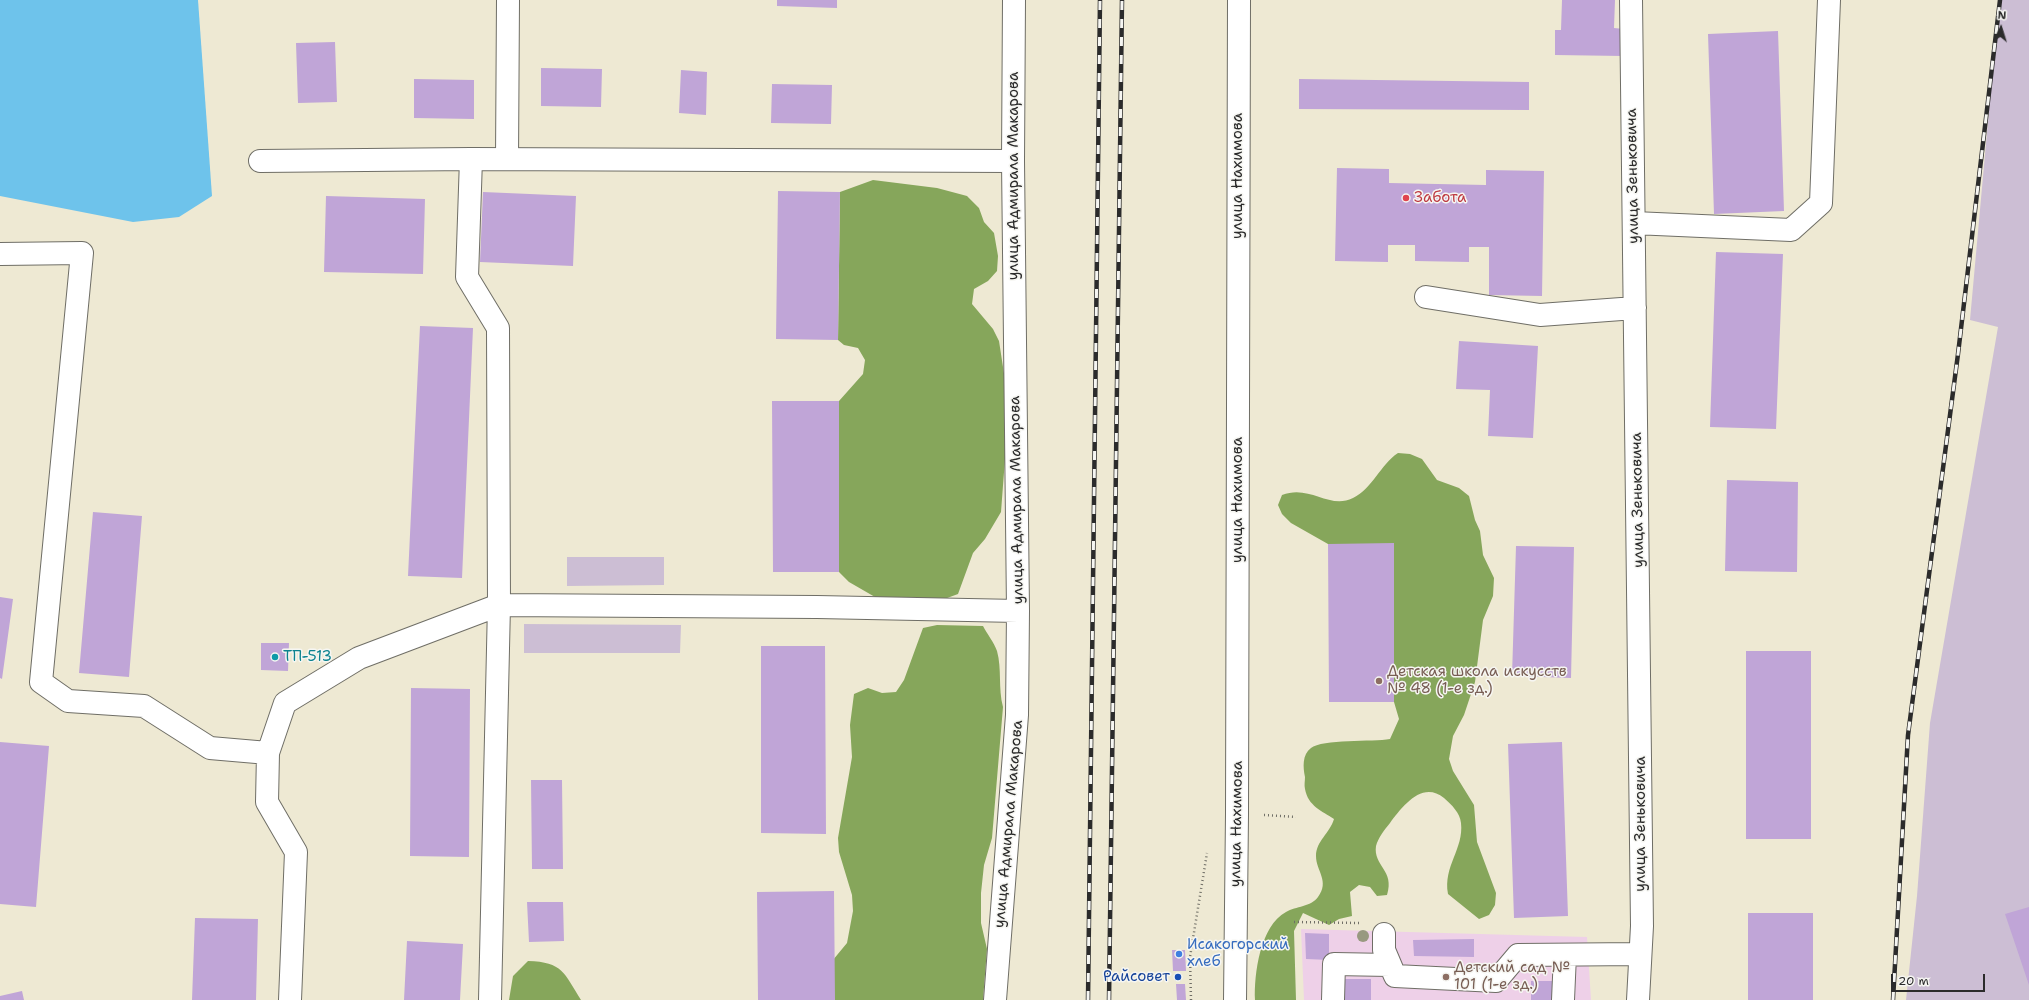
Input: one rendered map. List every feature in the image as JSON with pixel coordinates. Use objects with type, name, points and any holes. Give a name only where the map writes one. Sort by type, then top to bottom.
[{"type":"street","points":[[507,159],[508,0]]},
{"type":"street","name":"улица Адмирала Макарова","points":[[995,1000],[1017,715],[1018,611],[1013,161],[1014,0]]},
{"type":"street","name":"улица Нахимова","points":[[1234,1000],[1238,814],[1239,0]]},
{"type":"street","name":"улица Зеньковича","points":[[1631,0],[1642,902],[1638,1000]]},
{"type":"street","points":[[1634,223],[1791,230],[1821,203],[1829,0]]},
{"type":"street","points":[[471,159],[467,278],[498,328],[499,605],[490,1000]]},
{"type":"street","points":[[260,161],[507,159],[1013,161]]},
{"type":"street","points":[[0,254],[82,253],[41,682],[68,701],[144,706],[210,748],[268,753]]},
{"type":"street","points":[[1426,298],[1540,315],[1635,308]]},
{"type":"street","points":[[290,1000],[296,852],[266,802],[268,753],[286,703],[359,658],[499,605],[817,607],[1018,611]]},
{"type":"street","points":[[1384,934],[1384,950],[1395,976],[1496,981],[1518,955],[1640,954]]},
{"type":"street","points":[[1563,1000],[1565,955]]},
{"type":"street","points":[[1333,1000],[1334,964],[1390,965]]},
{"type":"path","points":[[1294,922],[1361,923]]},
{"type":"shaded area","points":[[1999,0],[2029,0],[2029,1000],[1906,1000],[1917,896],[1930,723],[1998,327],[1970,320]]},
{"type":"shaded area","points":[[567,557],[664,557],[664,585],[567,586]]},
{"type":"shaded area","points":[[524,624],[681,625],[680,653],[524,653]]},
{"type":"shaded area","name":"Детский сад № 101 (1-е зд.)","points":[[1301,929],[1587,937],[1591,1000],[1304,1000]]},
{"type":"green space","points":[[873,180],[937,188],[967,196],[979,208],[984,222],[994,233],[998,256],[997,271],[988,281],[974,289],[972,304],[993,329],[999,341],[1009,406],[1001,512],[985,539],[973,553],[958,594],[939,601],[875,597],[849,582],[839,572],[839,401],[863,374],[865,360],[858,348],[844,345],[838,340],[840,192]]},
{"type":"green space","points":[[1398,453],[1410,454],[1422,459],[1437,480],[1459,488],[1469,496],[1475,520],[1480,531],[1483,555],[1494,578],[1493,596],[1483,620],[1475,682],[1464,715],[1453,736],[1449,759],[1453,771],[1474,805],[1477,842],[1496,893],[1495,905],[1489,915],[1479,919],[1448,894],[1448,875],[1460,841],[1460,819],[1450,803],[1436,793],[1428,792],[1420,794],[1413,798],[1400,810],[1380,837],[1376,846],[1378,859],[1388,880],[1389,887],[1387,895],[1377,896],[1370,887],[1359,885],[1350,892],[1352,916],[1339,919],[1329,925],[1303,913],[1294,931],[1296,1000],[1255,1000],[1256,977],[1260,952],[1270,928],[1277,919],[1286,912],[1307,905],[1315,900],[1323,886],[1322,876],[1316,856],[1318,846],[1330,829],[1334,819],[1312,804],[1309,800],[1305,788],[1304,765],[1306,754],[1311,748],[1326,743],[1390,739],[1399,719],[1394,702],[1394,544],[1328,544],[1291,523],[1282,514],[1278,505],[1282,495],[1292,492],[1310,494],[1336,501],[1344,501],[1353,498],[1360,494],[1371,483],[1386,464]]},
{"type":"green space","points":[[937,625],[983,626],[996,648],[999,665],[1003,707],[992,838],[984,865],[981,893],[981,923],[987,949],[983,1000],[834,1000],[828,966],[847,943],[853,911],[852,895],[839,852],[838,838],[852,757],[850,725],[854,694],[868,688],[882,693],[896,692],[904,680],[923,628]]},
{"type":"green space","points":[[528,961],[540,962],[556,967],[566,976],[581,1000],[509,1000],[513,976]]},
{"type":"water","points":[[0,0],[198,0],[212,196],[179,217],[133,222],[0,196]]},
{"type":"building","points":[[777,0],[837,0],[837,8],[777,6]]},
{"type":"building","points":[[1562,0],[1615,0],[1614,28],[1624,29],[1623,56],[1555,55],[1555,30],[1561,30]]},
{"type":"building","points":[[1778,31],[1784,211],[1714,214],[1708,34]]},
{"type":"building","points":[[335,42],[337,102],[298,103],[296,43]]},
{"type":"building","points":[[541,68],[602,69],[601,107],[541,106]]},
{"type":"building","points":[[681,70],[707,72],[706,115],[679,113]]},
{"type":"building","points":[[414,79],[474,80],[474,119],[414,118]]},
{"type":"building","points":[[1299,79],[1529,82],[1529,110],[1299,109]]},
{"type":"building","points":[[772,84],[832,85],[831,124],[771,123]]},
{"type":"building","points":[[1337,168],[1389,169],[1389,183],[1486,185],[1486,170],[1544,171],[1542,296],[1489,295],[1489,247],[1469,247],[1469,262],[1415,261],[1415,245],[1388,245],[1388,262],[1335,261]]},
{"type":"building","points":[[778,191],[840,192],[838,340],[776,339]]},
{"type":"building","points":[[483,192],[576,196],[573,266],[480,262]]},
{"type":"building","points":[[326,196],[425,199],[423,274],[324,272]]},
{"type":"building","points":[[1716,252],[1783,254],[1776,429],[1710,427]]},
{"type":"building","points":[[420,326],[473,328],[462,578],[408,576]]},
{"type":"building","points":[[1459,341],[1538,346],[1533,438],[1488,436],[1490,390],[1456,389]]},
{"type":"building","points":[[772,401],[839,401],[839,572],[773,572]]},
{"type":"building","points":[[1727,480],[1798,482],[1797,572],[1725,571]]},
{"type":"building","points":[[93,512],[142,516],[129,677],[79,673]]},
{"type":"building","points":[[1394,543],[1394,702],[1329,702],[1328,544]]},
{"type":"building","points":[[1516,546],[1574,547],[1571,678],[1512,676]]},
{"type":"building","points":[[0,597],[13,599],[2,679],[0,678]]},
{"type":"building","name":"ТП-513","points":[[261,643],[289,643],[288,671],[261,670]]},
{"type":"building","points":[[761,646],[825,646],[826,834],[761,833]]},
{"type":"building","points":[[1746,651],[1811,651],[1811,839],[1746,839]]},
{"type":"building","points":[[411,688],[470,689],[469,857],[410,856]]},
{"type":"building","points":[[0,742],[49,746],[36,907],[0,904]]},
{"type":"building","points":[[1562,742],[1568,916],[1514,918],[1508,744]]},
{"type":"building","points":[[531,780],[562,780],[563,869],[532,869]]},
{"type":"building","points":[[834,891],[835,1000],[758,1000],[757,892]]},
{"type":"building","points":[[527,902],[563,902],[564,941],[529,942]]},
{"type":"building","points":[[2029,907],[2029,985],[2005,914]]},
{"type":"building","points":[[1748,913],[1813,913],[1813,1000],[1748,1000]]},
{"type":"building","points":[[195,918],[258,919],[256,1000],[192,1000]]},
{"type":"building","points":[[1305,933],[1329,934],[1329,960],[1306,959]]},
{"type":"building","points":[[1474,939],[1474,957],[1414,956],[1413,940]]},
{"type":"building","points":[[407,941],[463,944],[460,1000],[404,1000]]},
{"type":"building","points":[[1172,950],[1185,950],[1186,971],[1173,971]]},
{"type":"building","points":[[1342,979],[1371,979],[1371,1000],[1342,1000]]},
{"type":"building","points":[[1531,981],[1557,981],[1557,1000],[1531,1000]]},
{"type":"building","points":[[1176,984],[1185,984],[1186,1000],[1177,1000]]},
{"type":"building","points":[[22,991],[24,1000],[0,1000],[0,996]]},
{"type":"railway","points":[[1088,1000],[1100,0]]},
{"type":"railway","points":[[1109,1000],[1122,0]]},
{"type":"railway","points":[[1893,1000],[1908,735],[1958,354],[2000,0]]},
{"type":"place","name":"Забота","points":[[1406,198]]},
{"type":"place","name":"ТП-513","points":[[275,657]]},
{"type":"place","name":"Детская школа искусств № 48 (1-е зд.)","points":[[1379,681]]},
{"type":"place","name":"Исакогорский хлеб","points":[[1179,954]]},
{"type":"place","name":"Райсовет","points":[[1178,977]]},
{"type":"place","name":"Детский сад № 101 (1-е зд.)","points":[[1446,977]]}]
